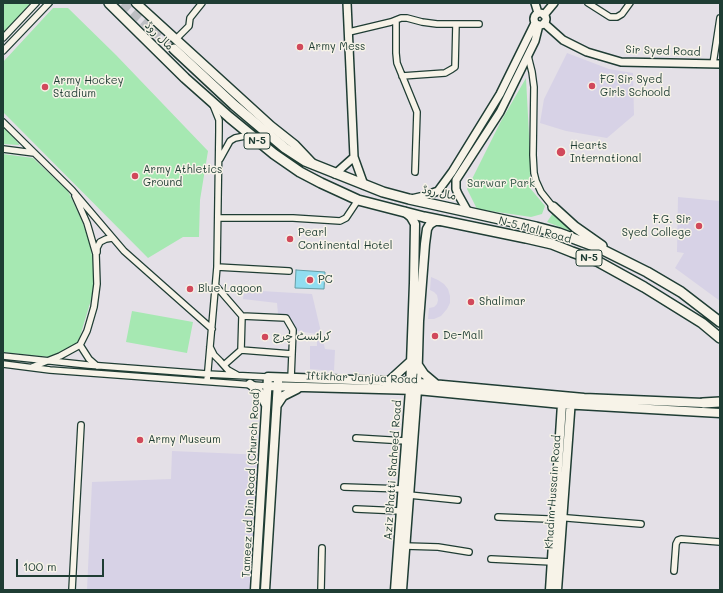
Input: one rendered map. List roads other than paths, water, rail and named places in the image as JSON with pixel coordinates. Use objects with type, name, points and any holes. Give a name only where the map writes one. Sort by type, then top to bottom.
[{"type":"highway","name":"مال روڈ","points":[[109,3],[185,78],[213,103],[250,135],[300,172],[358,200],[441,221]]},
{"type":"highway","name":"مال روڈ","points":[[174,49],[234,105],[285,148],[313,165],[364,185],[409,199],[559,233],[616,256],[681,292],[720,322]]},
{"type":"highway","points":[[553,207],[575,227],[616,256]]},
{"type":"highway","name":"N-5 Mall Road","points":[[441,221],[552,244],[597,261],[653,292],[702,323],[720,338]]},
{"type":"highway","points":[[653,292],[679,302],[681,301],[677,295],[661,281]]},
{"type":"highway","points":[[702,323],[683,307],[684,304],[687,302],[710,314]]},
{"type":"highway","points":[[703,402],[720,402]]},
{"type":"main road","points":[[136,3],[271,126],[295,145],[313,165]]},
{"type":"main road","name":"Aziz Bhatti Shaheed Road","points":[[402,590],[409,495],[414,387],[415,224],[411,217],[405,212]]},
{"type":"main road","name":"Aziz Bhatti Shaheed Road","points":[[414,363],[427,228],[432,222],[441,221]]},
{"type":"main road","points":[[388,382],[414,363],[438,386]]},
{"type":"main road","name":"Iftikhar Janjua Road","points":[[268,377],[388,382],[414,387],[568,402],[720,413]]},
{"type":"main road","name":"Tameez ud Din Road (Church Road)","points":[[255,589],[268,377]]},
{"type":"main road","name":"Tameez ud Din Road (Church Road)","points":[[265,590],[278,377]]},
{"type":"main road","points":[[250,384],[259,391],[266,405]]},
{"type":"main road","name":"Iftikhar Janjua Road","points":[[268,386],[299,388],[438,386],[568,402],[703,402]]},
{"type":"main road","name":"Aziz Bhatti Shaheed Road","points":[[395,590],[406,441],[414,387]]},
{"type":"main road","points":[[276,406],[283,396],[299,388]]},
{"type":"main road","name":"Khadim Hussain Road","points":[[550,590],[568,402]]},
{"type":"main road","name":"Khadim Hussain Road","points":[[557,590],[558,518]]},
{"type":"street","points":[[3,38],[36,3]]},
{"type":"street","points":[[3,51],[49,3]]},
{"type":"street","points":[[178,37],[188,26],[190,18],[202,3]]},
{"type":"street","points":[[347,3],[354,157],[364,185]]},
{"type":"street","points":[[409,199],[438,191],[452,172],[500,94],[539,23],[546,19],[541,14],[535,3]]},
{"type":"street","points":[[468,212],[456,189],[456,180],[500,112],[528,56],[535,41],[539,23],[534,16],[541,14],[554,3]]},
{"type":"street","points":[[588,3],[610,17],[617,17],[622,14],[630,3]]},
{"type":"street","points":[[349,32],[401,18],[437,24],[479,24]]},
{"type":"street","points":[[717,64],[720,18]]},
{"type":"street","points":[[396,20],[397,63],[417,112],[415,172]]},
{"type":"street","name":"Sir Syed Road","points":[[539,23],[563,40],[587,52],[622,62],[717,64]]},
{"type":"street","points":[[402,76],[445,74],[452,69],[455,66],[456,24]]},
{"type":"street","points":[[528,56],[534,87],[534,173],[541,192],[553,207]]},
{"type":"street","points":[[207,381],[217,267],[219,120],[213,103]]},
{"type":"street","points":[[3,122],[72,190],[124,251],[212,329]]},
{"type":"street","points":[[219,160],[230,141],[250,135]]},
{"type":"street","points":[[3,149],[35,153]]},
{"type":"street","points":[[335,174],[354,157]]},
{"type":"street","points":[[72,190],[87,223],[96,254]]},
{"type":"street","points":[[218,218],[293,218],[340,221],[346,218],[358,200]]},
{"type":"street","points":[[30,368],[60,356],[80,345],[87,331],[94,306],[97,284],[97,248],[100,242],[112,238]]},
{"type":"street","points":[[217,267],[289,271]]},
{"type":"street","points":[[216,286],[242,316],[241,350]]},
{"type":"street","points":[[242,316],[286,318],[293,330],[291,378]]},
{"type":"street","points":[[80,345],[89,359],[97,366]]},
{"type":"street","points":[[210,347],[214,355],[228,370],[239,376]]},
{"type":"street","points":[[224,365],[241,350],[292,354]]},
{"type":"street","name":"Iftikhar Janjua Road","points":[[3,356],[97,366],[268,377]]},
{"type":"street","name":"Iftikhar Janjua Road","points":[[3,364],[30,368],[268,386]]},
{"type":"street","points":[[72,590],[80,424]]},
{"type":"street","points":[[356,438],[406,441]]},
{"type":"street","points":[[344,488],[402,489]]},
{"type":"street","points":[[409,495],[458,500]]},
{"type":"street","points":[[356,509],[401,511]]},
{"type":"street","points":[[498,517],[558,518],[641,524]]},
{"type":"street","points":[[674,571],[676,544],[678,540],[720,542]]},
{"type":"street","points":[[405,546],[438,547],[469,552]]},
{"type":"street","points":[[321,590],[322,548]]},
{"type":"street","points":[[491,559],[552,562]]},
{"type":"water","name":"PC","points":[[296,270],[325,272],[324,289],[295,288]]},
{"type":"tunnel","points":[[123,3],[174,49]]},
{"type":"place","name":"Army Mess","points":[[300,47]]},
{"type":"place","name":"FG Sir Syed Girls Schoold","points":[[592,86]]},
{"type":"place","name":"Army Hockey Stadium","points":[[45,87]]},
{"type":"place","name":"Hearts International","points":[[561,152]]},
{"type":"place","name":"Army Athletics Ground","points":[[135,176]]},
{"type":"place","name":"F.G. Sir Syed College","points":[[699,226]]},
{"type":"place","name":"Pearl Continental Hotel","points":[[290,239]]},
{"type":"place","name":"PC","points":[[310,280]]},
{"type":"place","name":"Blue Lagoon","points":[[190,289]]},
{"type":"place","name":"Shalimar","points":[[471,302]]},
{"type":"place","name":"De-Mall","points":[[435,336]]},
{"type":"place","name":"کرائسٹ چرچ","points":[[265,337]]},
{"type":"place","name":"Army Museum","points":[[140,440]]},
{"type":"park label","name":"Sarwar Park","points":[[501,184]]}]
